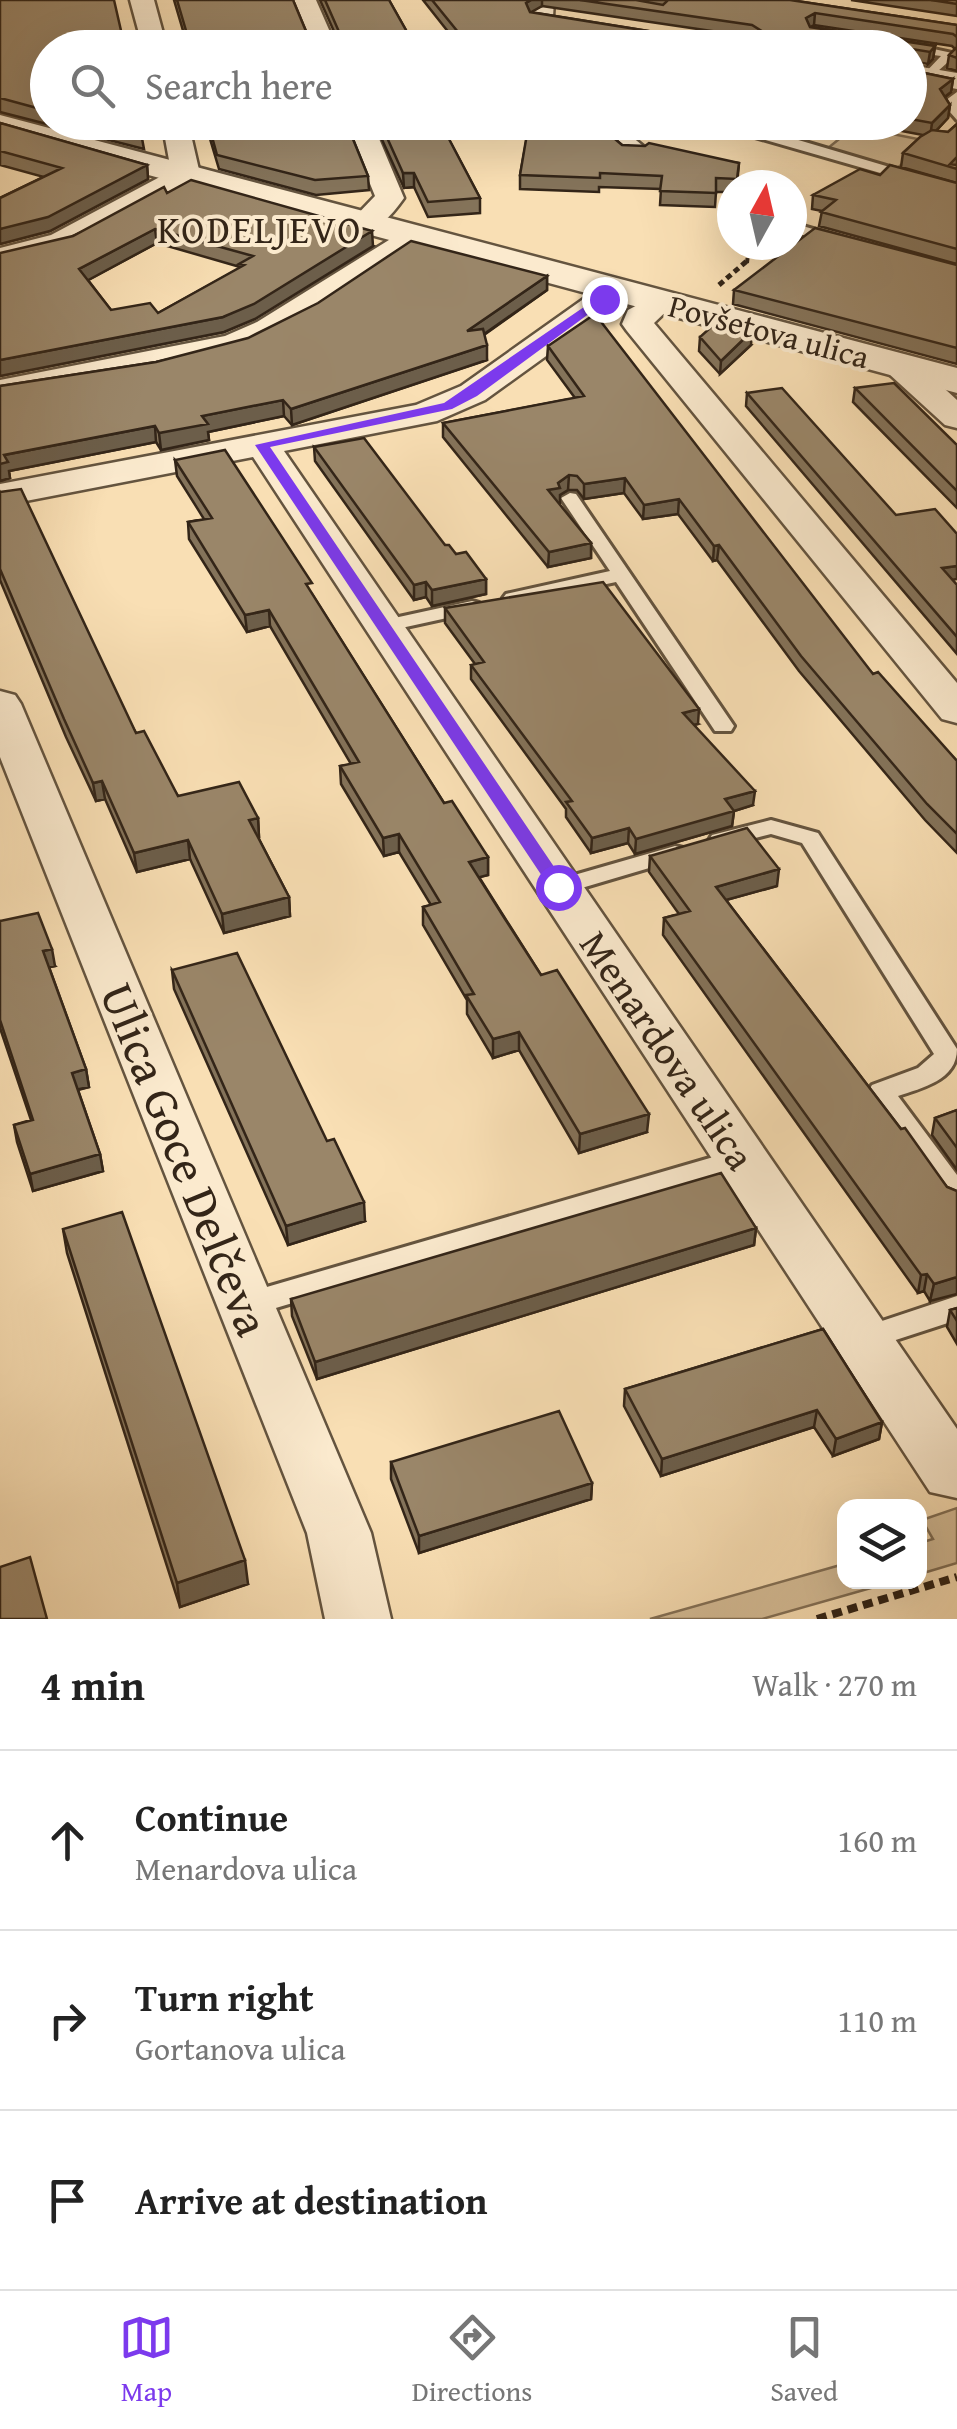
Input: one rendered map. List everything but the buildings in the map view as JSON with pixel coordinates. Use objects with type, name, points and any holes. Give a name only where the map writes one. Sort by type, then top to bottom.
[{"type":"street","points":[[142,0],[150,30]]},
{"type":"street","points":[[304,0],[317,30]]},
{"type":"street","points":[[927,76],[957,81]]},
{"type":"street","name":"Povšetova ulica","points":[[0,125],[30,133]]},
{"type":"street","name":"Povšetova ulica","points":[[57,140],[957,381]]},
{"type":"street","points":[[0,257],[62,240],[186,174],[179,140]]},
{"type":"street","points":[[366,140],[390,198],[366,222]]},
{"type":"street","points":[[620,140],[634,150]]},
{"type":"street","points":[[0,390],[193,355],[236,343],[268,329],[415,236]]},
{"type":"street","points":[[0,495],[448,406],[616,290]]},
{"type":"street","points":[[660,302],[639,316],[638,324],[957,710]]},
{"type":"street","name":"Povšetova ulica","points":[[900,366],[957,418]]},
{"type":"street","name":"Menardova ulica","points":[[262,445],[952,1473]]},
{"type":"street","name":"Ulica Goce Delčeva","points":[[0,704],[339,1533],[358,1619]]},
{"type":"lane","points":[[927,51],[951,54],[927,70]]},
{"type":"lane","points":[[954,123],[949,103],[957,96]]},
{"type":"lane","points":[[783,140],[957,192]]},
{"type":"lane","points":[[807,231],[860,247]]},
{"type":"lane","points":[[570,498],[723,726]]},
{"type":"lane","points":[[383,626],[620,575]]},
{"type":"lane","points":[[558,887],[759,829],[787,829],[810,838],[947,1054],[942,1065],[928,1075],[881,1092],[957,1195]]},
{"type":"lane","points":[[246,1305],[741,1159]]},
{"type":"lane","points":[[862,1339],[957,1308]]},
{"type":"path","points":[[746,264],[748,260]]},
{"type":"path","points":[[818,1619],[957,1577]]},
{"type":"shaded area","points":[[838,140],[923,140],[953,146],[920,149],[895,170],[828,148]]},
{"type":"shaded area","points":[[957,1508],[957,1563],[927,1572],[927,1541],[933,1539],[927,1518]]},
{"type":"shaded area","points":[[837,1566],[837,1589],[867,1589],[762,1619],[650,1619]]},
{"type":"district","name":"KODELJEVO","points":[[260,229]]},
{"type":"route","points":[[558,887],[262,445],[448,406],[604,299]]}]
